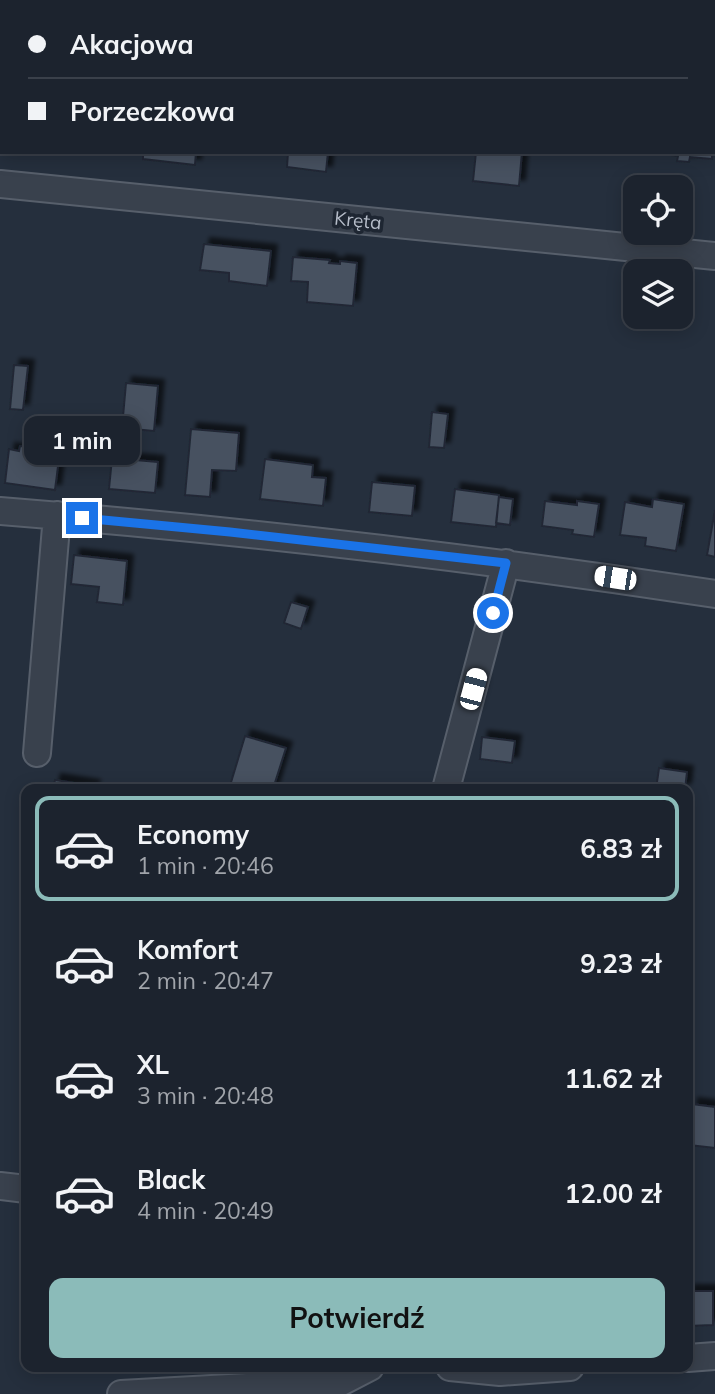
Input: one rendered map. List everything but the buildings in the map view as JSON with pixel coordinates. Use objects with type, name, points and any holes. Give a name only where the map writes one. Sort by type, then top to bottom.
[{"type":"street","name":"Kręta","points":[[0,184],[715,256]]},
{"type":"street","points":[[0,511],[230,532],[506,563],[715,594]]},
{"type":"street","points":[[37,753],[57,516]]},
{"type":"street","points":[[447,784],[506,563]]},
{"type":"street","points":[[0,1186],[21,1188]]},
{"type":"street","points":[[693,1358],[715,1356]]},
{"type":"street","points":[[121,1394],[341,1382],[360,1372]]},
{"type":"route","points":[[82,518],[506,563],[493,613]]}]
